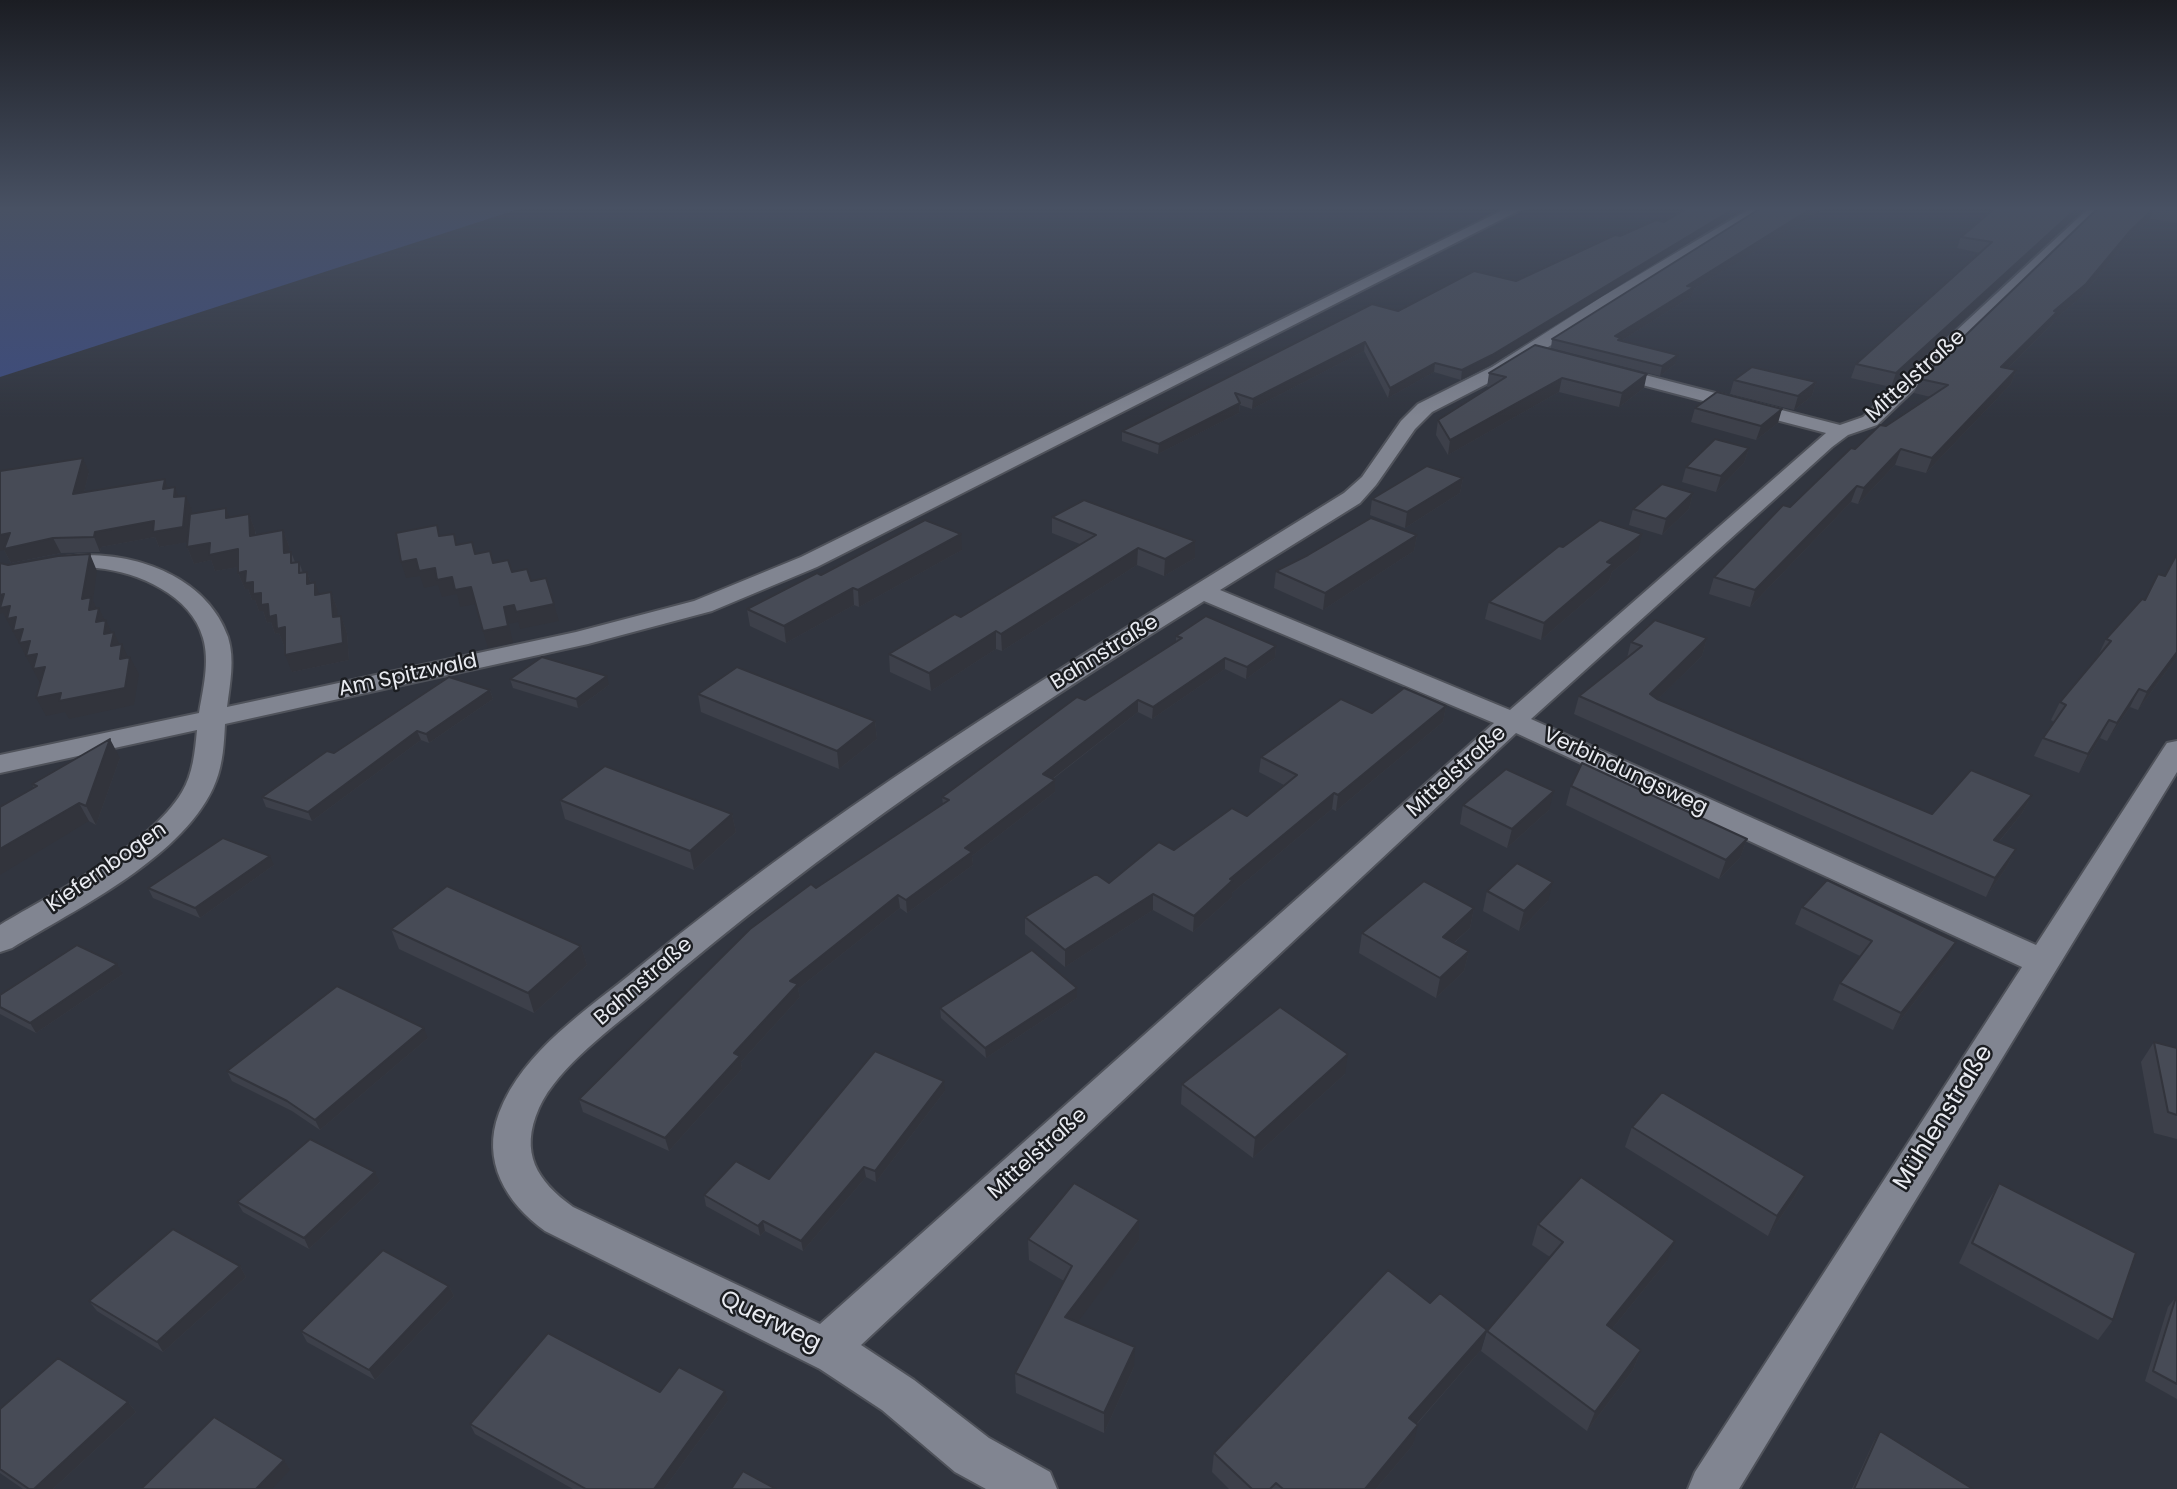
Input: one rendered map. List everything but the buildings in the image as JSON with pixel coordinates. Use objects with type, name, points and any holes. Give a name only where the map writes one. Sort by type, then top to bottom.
[{"type":"street","name":"Am Spitzwald","points":[[0,764],[579,639],[703,606],[809,562],[1379,277]]},
{"type":"street","name":"Bahnstraße","points":[[512,1160],[515,1123],[525,1098],[538,1080],[610,1011],[706,928],[816,842],[909,776],[1352,498],[1425,408],[1532,351],[1645,277]]},
{"type":"street","name":"Mittelstraße","points":[[825,1349],[1513,721],[1841,431],[1870,421],[2024,277]]},
{"type":"street","points":[[1532,351],[1559,358]]},
{"type":"street","points":[[1586,365],[1841,431]]},
{"type":"street","name":"Kiefernbogen","points":[[0,940],[139,852],[177,818],[193,799],[205,775],[218,665],[216,640],[207,619],[191,600],[160,580],[108,562],[84,561],[29,570]]},
{"type":"street","name":"Verbindungsweg","points":[[1203,592],[1513,721],[2042,962]]},
{"type":"street","name":"Mühlenstraße","points":[[1712,1489],[2177,748]]},
{"type":"street","name":"Querweg","points":[[512,1160],[515,1173],[527,1194],[559,1219],[825,1349],[870,1374],[972,1455],[1033,1489]]},
{"type":"shaded area","points":[[0,277],[307,277],[0,377]]}]
